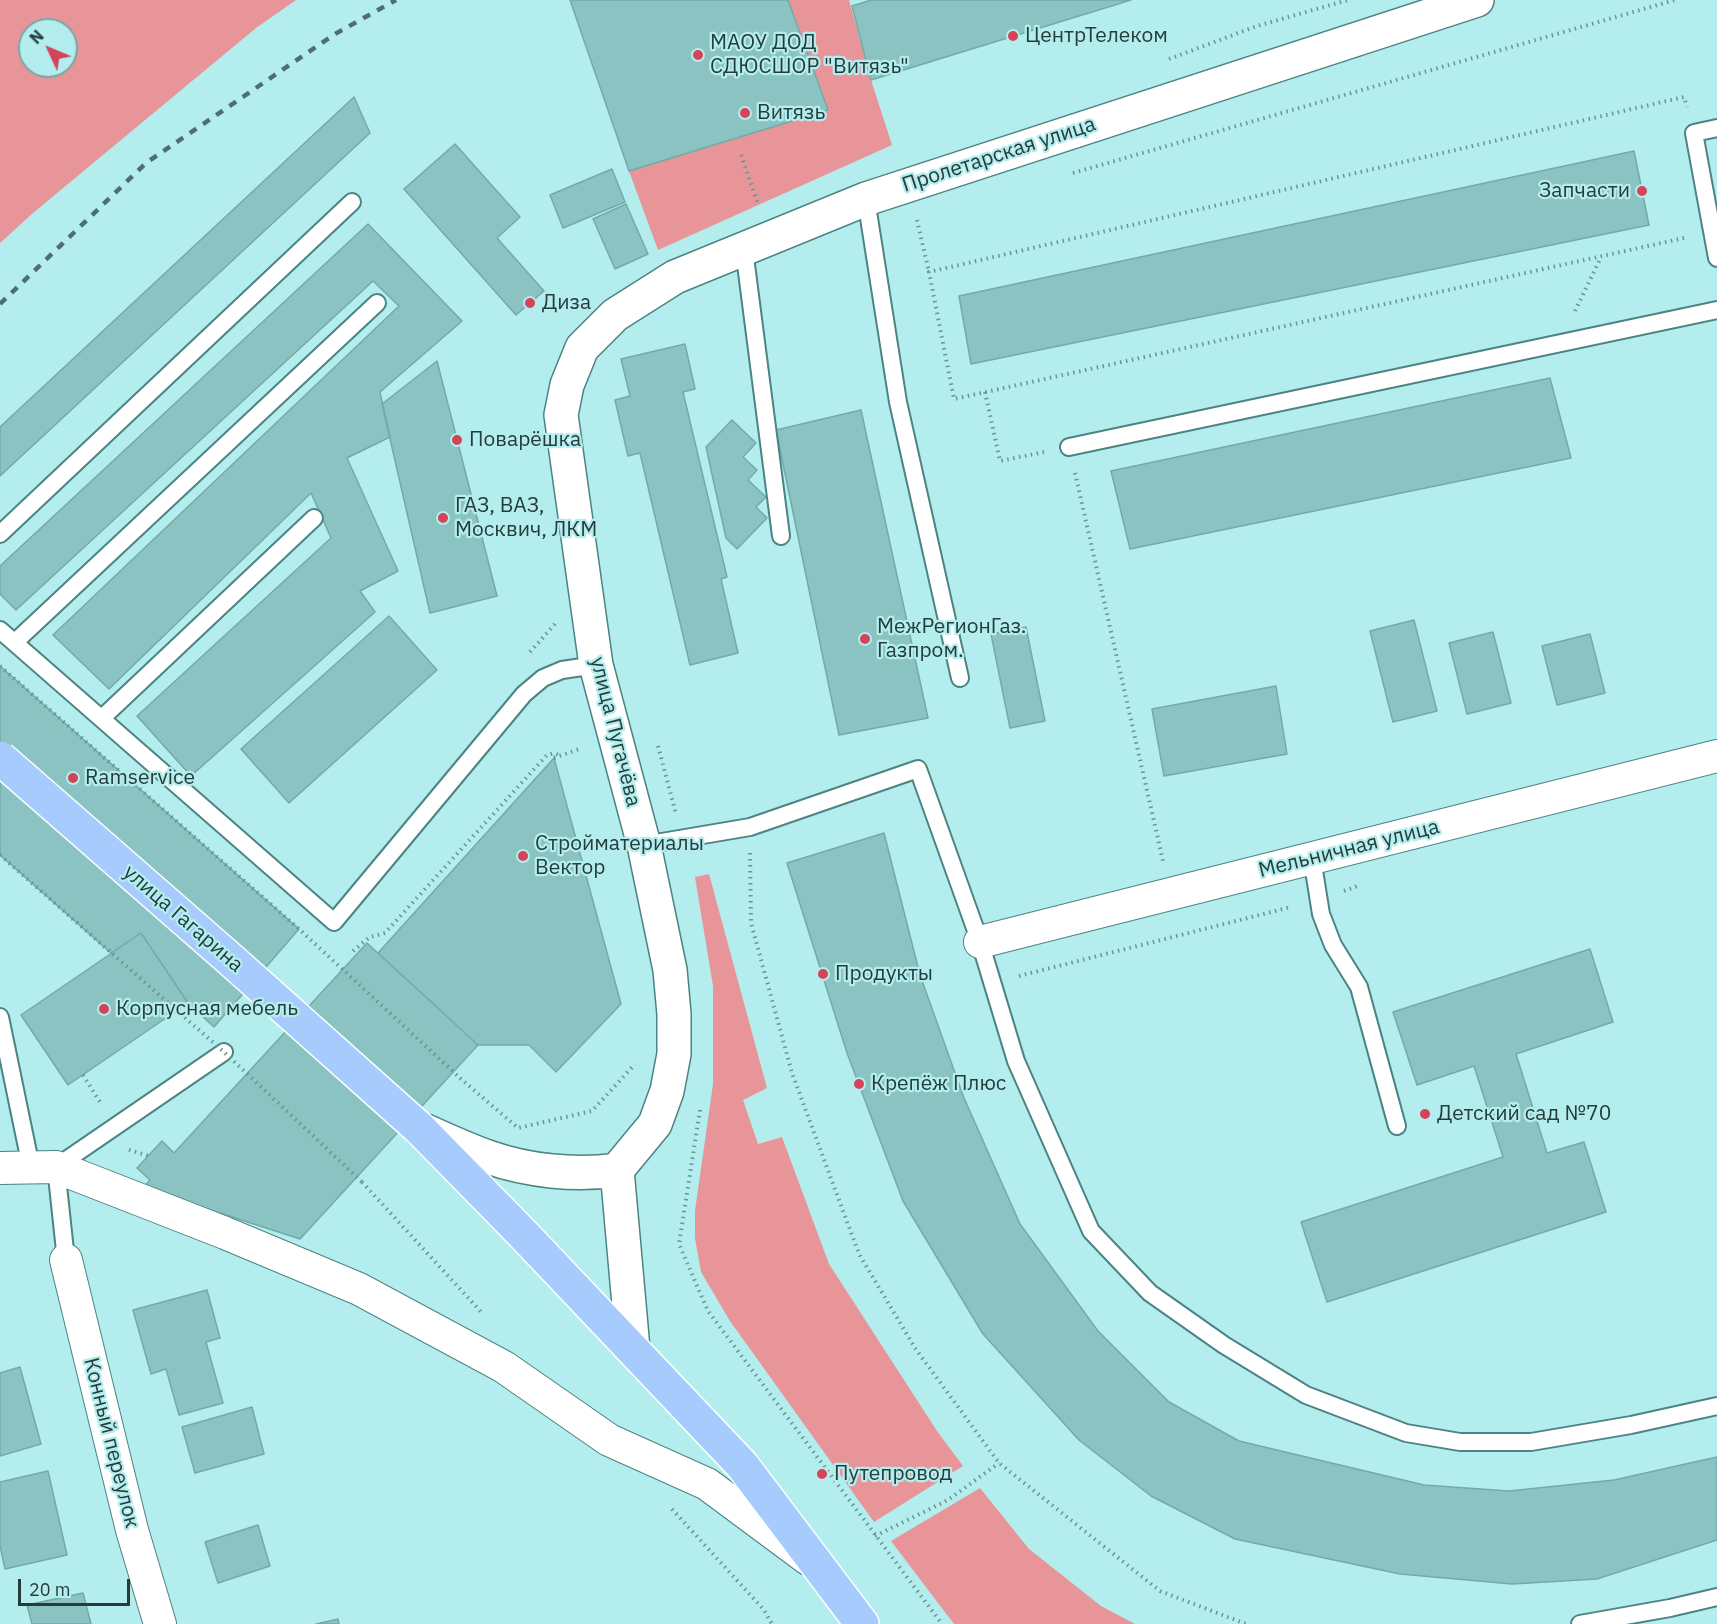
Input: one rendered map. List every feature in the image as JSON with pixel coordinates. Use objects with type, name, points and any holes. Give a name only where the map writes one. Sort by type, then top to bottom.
[{"type":"main road","name":"Пролетарская улица","points":[[567,385],[582,348],[615,315],[675,277],[866,199],[1478,0]]},
{"type":"main road","name":"улица Пугачёва","points":[[567,385],[561,415],[596,665],[644,844],[670,970],[674,1014],[674,1054],[667,1091],[655,1124],[617,1170]]},
{"type":"main road","name":"улица Гагарина","points":[[0,758],[419,1128],[742,1465],[862,1624]]},
{"type":"main road","points":[[419,1128],[489,1158],[551,1171],[595,1173],[617,1170],[633,1349]]},
{"type":"street","name":"Мельничная улица","points":[[980,942],[1717,756]]},
{"type":"street","points":[[0,1168],[44,1167],[225,1233],[359,1289],[504,1367],[609,1440],[707,1484],[821,1569]]},
{"type":"street","name":"Конный переулок","points":[[66,1260],[132,1530],[160,1624]]},
{"type":"lane","points":[[1717,128],[1694,133],[1717,258]]},
{"type":"lane","points":[[866,199],[898,402],[960,678]]},
{"type":"lane","points":[[0,534],[352,202]]},
{"type":"lane","points":[[744,249],[780,536]]},
{"type":"lane","points":[[15,642],[377,303]]},
{"type":"lane","points":[[1069,447],[1717,310]]},
{"type":"lane","points":[[102,718],[314,519]]},
{"type":"lane","points":[[0,630],[334,922],[524,694],[543,678],[562,670],[596,665]]},
{"type":"lane","points":[[644,844],[750,827],[918,769],[980,942],[1016,1060],[1091,1231],[1150,1293],[1224,1345],[1306,1395],[1406,1433],[1461,1443],[1531,1442],[1631,1425],[1717,1406]]},
{"type":"lane","points":[[1312,858],[1321,914],[1333,945],[1359,987],[1397,1126]]},
{"type":"lane","points":[[0,1017],[44,1167],[66,1260]]},
{"type":"lane","points":[[44,1167],[224,1052]]},
{"type":"lane","points":[[1580,1624],[1717,1597]]},
{"type":"path","points":[[1062,176],[1675,0]]},
{"type":"path","points":[[929,272],[1684,97],[1694,133]]},
{"type":"path","points":[[741,155],[761,212]]},
{"type":"path","points":[[871,231],[917,218],[954,399],[1712,232]]},
{"type":"path","points":[[1559,344],[1601,257]]},
{"type":"path","points":[[985,392],[1000,461],[1069,447],[1170,894]]},
{"type":"path","points":[[0,666],[298,929],[460,1078]]},
{"type":"path","points":[[655,735],[681,839]]},
{"type":"path","points":[[554,758],[583,748]]},
{"type":"path","points":[[353,951],[370,937],[385,933],[547,755],[554,753],[561,756]]},
{"type":"path","points":[[750,827],[751,923],[792,1073],[859,1254],[915,1348],[999,1463],[1160,1592],[1246,1624]]},
{"type":"path","points":[[0,855],[224,1052],[362,1182],[489,1319]]},
{"type":"path","points":[[992,982],[1071,964]]},
{"type":"path","points":[[700,1108],[679,1244],[708,1311],[942,1624]]},
{"type":"path","points":[[875,1536],[948,1500],[999,1463]]},
{"type":"path","points":[[671,1508],[764,1610],[772,1624]]},
{"type":"shaded area","points":[[0,0],[296,0],[256,28],[0,243]]},
{"type":"shaded area","name":"Витязь","points":[[570,0],[849,0],[892,145],[658,250]]},
{"type":"shaded area","points":[[709,874],[767,1088],[743,1100],[758,1144],[782,1137],[829,1264],[937,1431],[963,1466],[874,1522],[730,1321],[701,1272],[695,1238],[695,1211],[713,1084],[713,986],[695,877]]},
{"type":"shaded area","points":[[980,1488],[1029,1549],[1101,1606],[1135,1624],[954,1624],[891,1541]]},
{"type":"building","name":"МАОУ ДОД СДЮСШОР \"Витязь\"","points":[[570,0],[788,0],[828,110],[629,171]]},
{"type":"building","points":[[871,0],[1131,0],[871,80],[852,6]]},
{"type":"building","points":[[354,97],[370,133],[0,476],[0,427]]},
{"type":"building","points":[[455,144],[520,217],[497,238],[544,291],[516,315],[404,189]]},
{"type":"building","points":[[1634,151],[1649,225],[971,364],[959,296]]},
{"type":"building","points":[[612,169],[625,202],[563,228],[550,195]]},
{"type":"building","points":[[626,204],[648,254],[615,269],[593,219]]},
{"type":"building","points":[[368,224],[462,321],[380,392],[390,437],[347,458],[398,571],[360,591],[375,612],[191,776],[137,716],[331,538],[311,493],[109,689],[53,635],[399,306],[373,281],[16,610],[0,594],[0,566]]},
{"type":"building","points":[[685,344],[695,389],[683,392],[727,577],[721,579],[738,653],[690,665],[640,453],[628,456],[615,400],[630,396],[621,359]]},
{"type":"building","name":"ГАЗ, ВАЗ, Москвич, ЛКМ","points":[[437,361],[497,596],[430,613],[382,404]]},
{"type":"building","points":[[1550,378],[1571,458],[1130,549],[1111,471]]},
{"type":"building","name":"МежРегионГаз. Газпром.","points":[[861,410],[928,718],[839,735],[776,430]]},
{"type":"building","points":[[732,420],[756,443],[743,457],[757,470],[748,480],[766,497],[756,507],[767,518],[737,549],[726,538],[706,447]]},
{"type":"building","points":[[389,616],[437,670],[289,803],[241,749]]},
{"type":"building","points":[[1414,620],[1437,711],[1393,722],[1370,631]]},
{"type":"building","points":[[1026,627],[1045,721],[1010,728],[991,634]]},
{"type":"building","points":[[1493,632],[1511,703],[1467,714],[1449,643]]},
{"type":"building","points":[[1590,634],[1605,693],[1557,705],[1542,646]]},
{"type":"building","points":[[0,666],[299,929],[214,1027],[188,1003],[141,933],[111,953],[0,855]]},
{"type":"building","points":[[1276,686],[1287,754],[1164,776],[1152,709]]},
{"type":"building","name":"Стройматериалы Вектор","points":[[554,758],[621,1004],[556,1072],[529,1045],[478,1045],[378,953]]},
{"type":"building","points":[[884,833],[920,975],[964,1098],[1020,1224],[1098,1331],[1169,1402],[1239,1441],[1424,1485],[1509,1491],[1614,1480],[1717,1457],[1717,1540],[1597,1579],[1512,1584],[1400,1574],[1235,1539],[1151,1496],[1079,1440],[983,1334],[903,1201],[847,1053],[787,863]]},
{"type":"building","name":"Корпусная мебель","points":[[141,933],[188,1003],[68,1085],[21,1015]]},
{"type":"building","points":[[367,943],[478,1045],[300,1239],[143,1188],[150,1180],[137,1168],[162,1141],[174,1153]]},
{"type":"building","points":[[1590,949],[1613,1022],[1516,1054],[1547,1153],[1584,1142],[1606,1212],[1327,1302],[1301,1222],[1503,1157],[1474,1066],[1417,1085],[1393,1012]]},
{"type":"building","points":[[207,1290],[220,1338],[206,1342],[223,1403],[179,1415],[166,1369],[151,1374],[133,1310]]},
{"type":"building","points":[[20,1367],[41,1444],[0,1456],[0,1373]]},
{"type":"building","points":[[252,1407],[264,1454],[195,1473],[182,1427]]},
{"type":"building","points":[[48,1471],[67,1555],[5,1569],[0,1546],[0,1482]]},
{"type":"building","points":[[258,1525],[270,1566],[218,1583],[205,1542]]},
{"type":"building","points":[[83,1593],[91,1624],[32,1624],[27,1605]]},
{"type":"building","points":[[338,1619],[339,1624],[316,1624]]},
{"type":"railway","points":[[0,304],[146,163],[335,34],[396,0]]},
{"type":"place","name":"ЦентрТелеком","points":[[1013,36]]},
{"type":"place","name":"МАОУ ДОД СДЮСШОР \"Витязь\"","points":[[698,55]]},
{"type":"place","name":"Витязь","points":[[745,113]]},
{"type":"place","name":"Запчасти","points":[[1642,191]]},
{"type":"place","name":"Диза","points":[[530,303]]},
{"type":"place","name":"Поварёшка","points":[[457,440]]},
{"type":"place","name":"ГАЗ, ВАЗ, Москвич, ЛКМ","points":[[443,518]]},
{"type":"place","name":"МежРегионГаз. Газпром.","points":[[865,639]]},
{"type":"place","name":"Ramservice","points":[[73,778]]},
{"type":"place","name":"Стройматериалы Вектор","points":[[523,856]]},
{"type":"place","name":"Продукты","points":[[823,974]]},
{"type":"place","name":"Корпусная мебель","points":[[104,1009]]},
{"type":"place","name":"Крепёж Плюс","points":[[859,1084]]},
{"type":"place","name":"Детский сад №70","points":[[1425,1114]]},
{"type":"place","name":"Путепровод","points":[[822,1474]]}]
